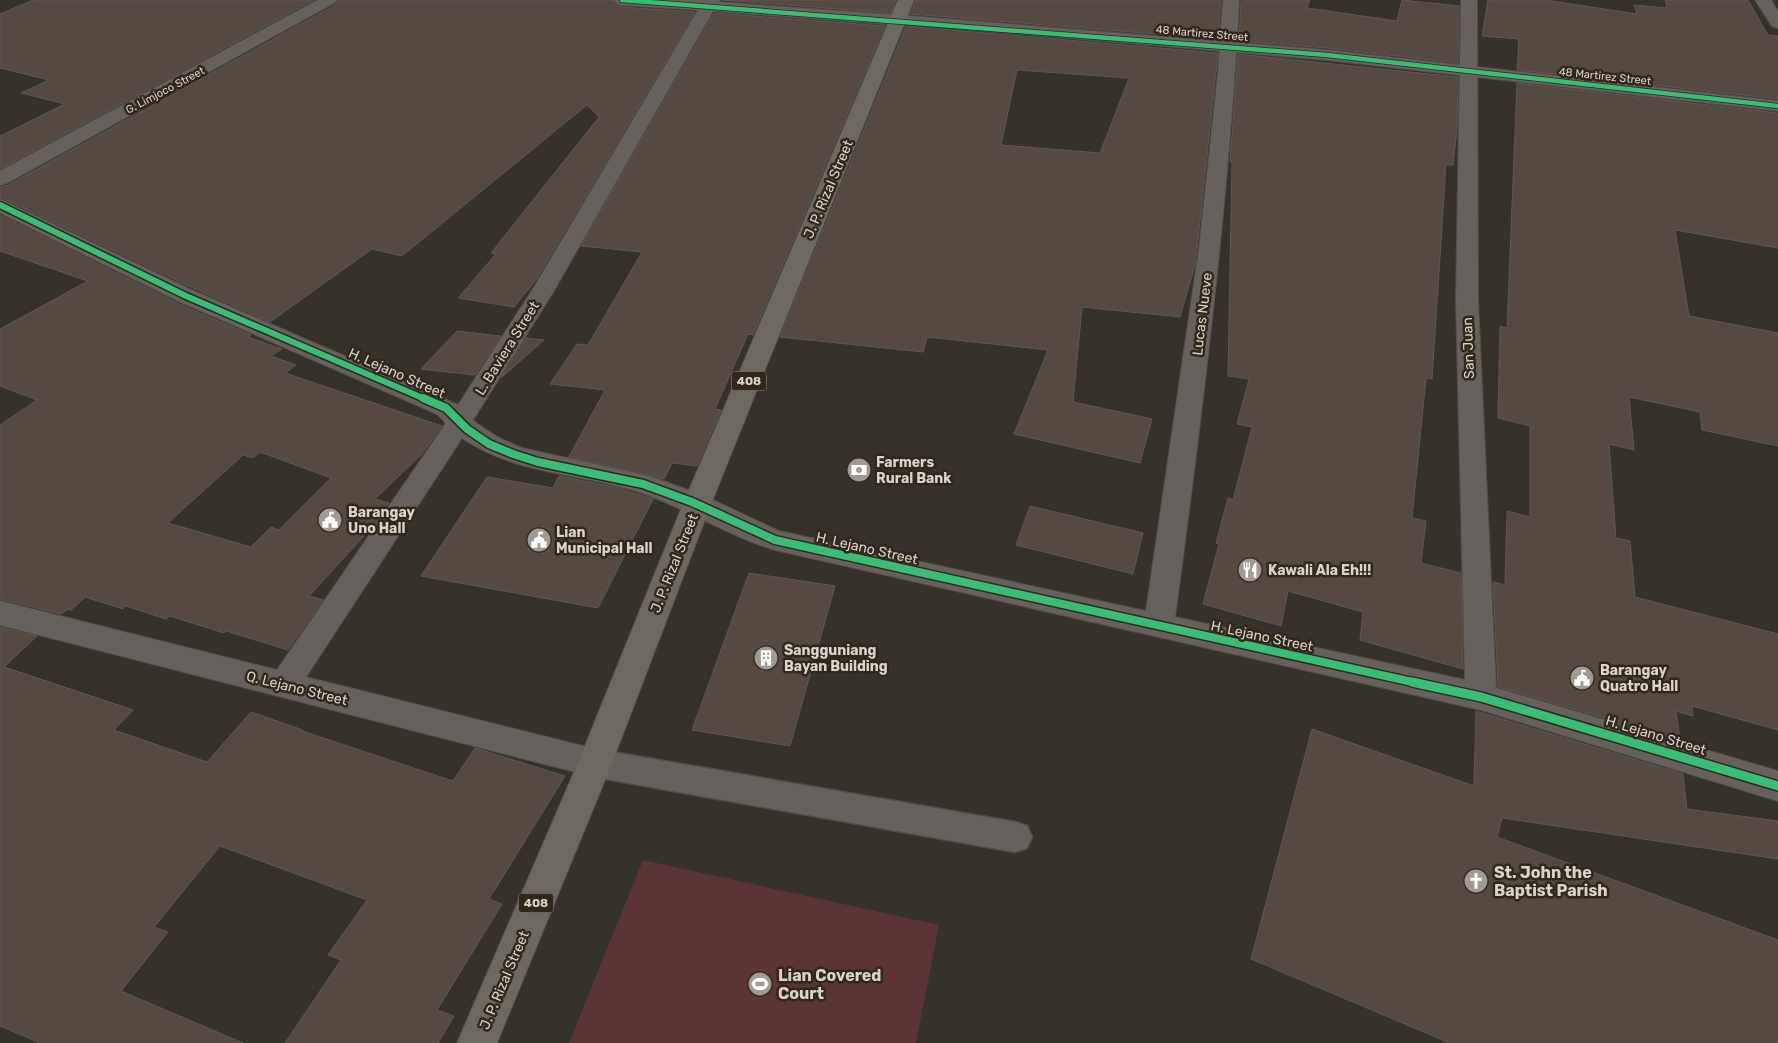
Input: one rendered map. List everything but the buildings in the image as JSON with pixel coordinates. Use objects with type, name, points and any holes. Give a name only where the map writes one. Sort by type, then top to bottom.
[{"type":"main road","name":"J. P. Rizal Street","points":[[477,1043],[595,763],[698,504],[902,10]]},
{"type":"street","name":"G. Limjoco Street","points":[[0,179],[329,0]]},
{"type":"street","name":"48 Martirez Street","points":[[622,0],[902,10],[1778,106]]},
{"type":"street","name":"Lucas Nueve","points":[[1159,626],[1192,402],[1230,46],[1231,0]]},
{"type":"street","name":"San Juan","points":[[1469,0],[1467,72],[1467,300],[1481,697]]},
{"type":"street","points":[[1763,0],[1778,23]]},
{"type":"street","name":"L. Baviera Street","points":[[284,685],[459,423],[544,289],[710,3]]},
{"type":"street","name":"H. Lejano Street","points":[[0,204],[186,296],[446,408],[459,423],[495,448],[519,458],[641,484],[698,504],[748,530],[775,540],[1481,697],[1778,786]]},
{"type":"street","name":"Q. Lejano Street","points":[[0,613],[595,763]]},
{"type":"lane","points":[[595,763],[1015,837]]},
{"type":"shaded area","name":"Lian Covered Court","points":[[643,860],[939,925],[916,1043],[569,1043]]},
{"type":"cycle path","points":[[622,0],[1327,55],[1778,106]]},
{"type":"cycle path","points":[[0,205],[186,296],[446,408],[467,429],[489,444],[538,462],[643,484],[692,502],[775,540],[1481,697],[1778,786]]},
{"type":"place","name":"Farmers Rural Bank","points":[[859,470]]},
{"type":"place","name":"Barangay Uno Hall","points":[[330,520]]},
{"type":"place","name":"Lian Municipal Hall","points":[[539,540]]},
{"type":"place","name":"Kawali Ala Eh!!!","points":[[1250,570]]},
{"type":"place","name":"Sangguniang Bayan Building","points":[[766,658]]},
{"type":"place","name":"Barangay Quatro Hall","points":[[1582,678]]},
{"type":"place","name":"St. John the Baptist Parish","points":[[1476,881]]},
{"type":"place","name":"Lian Covered Court","points":[[760,984]]}]
